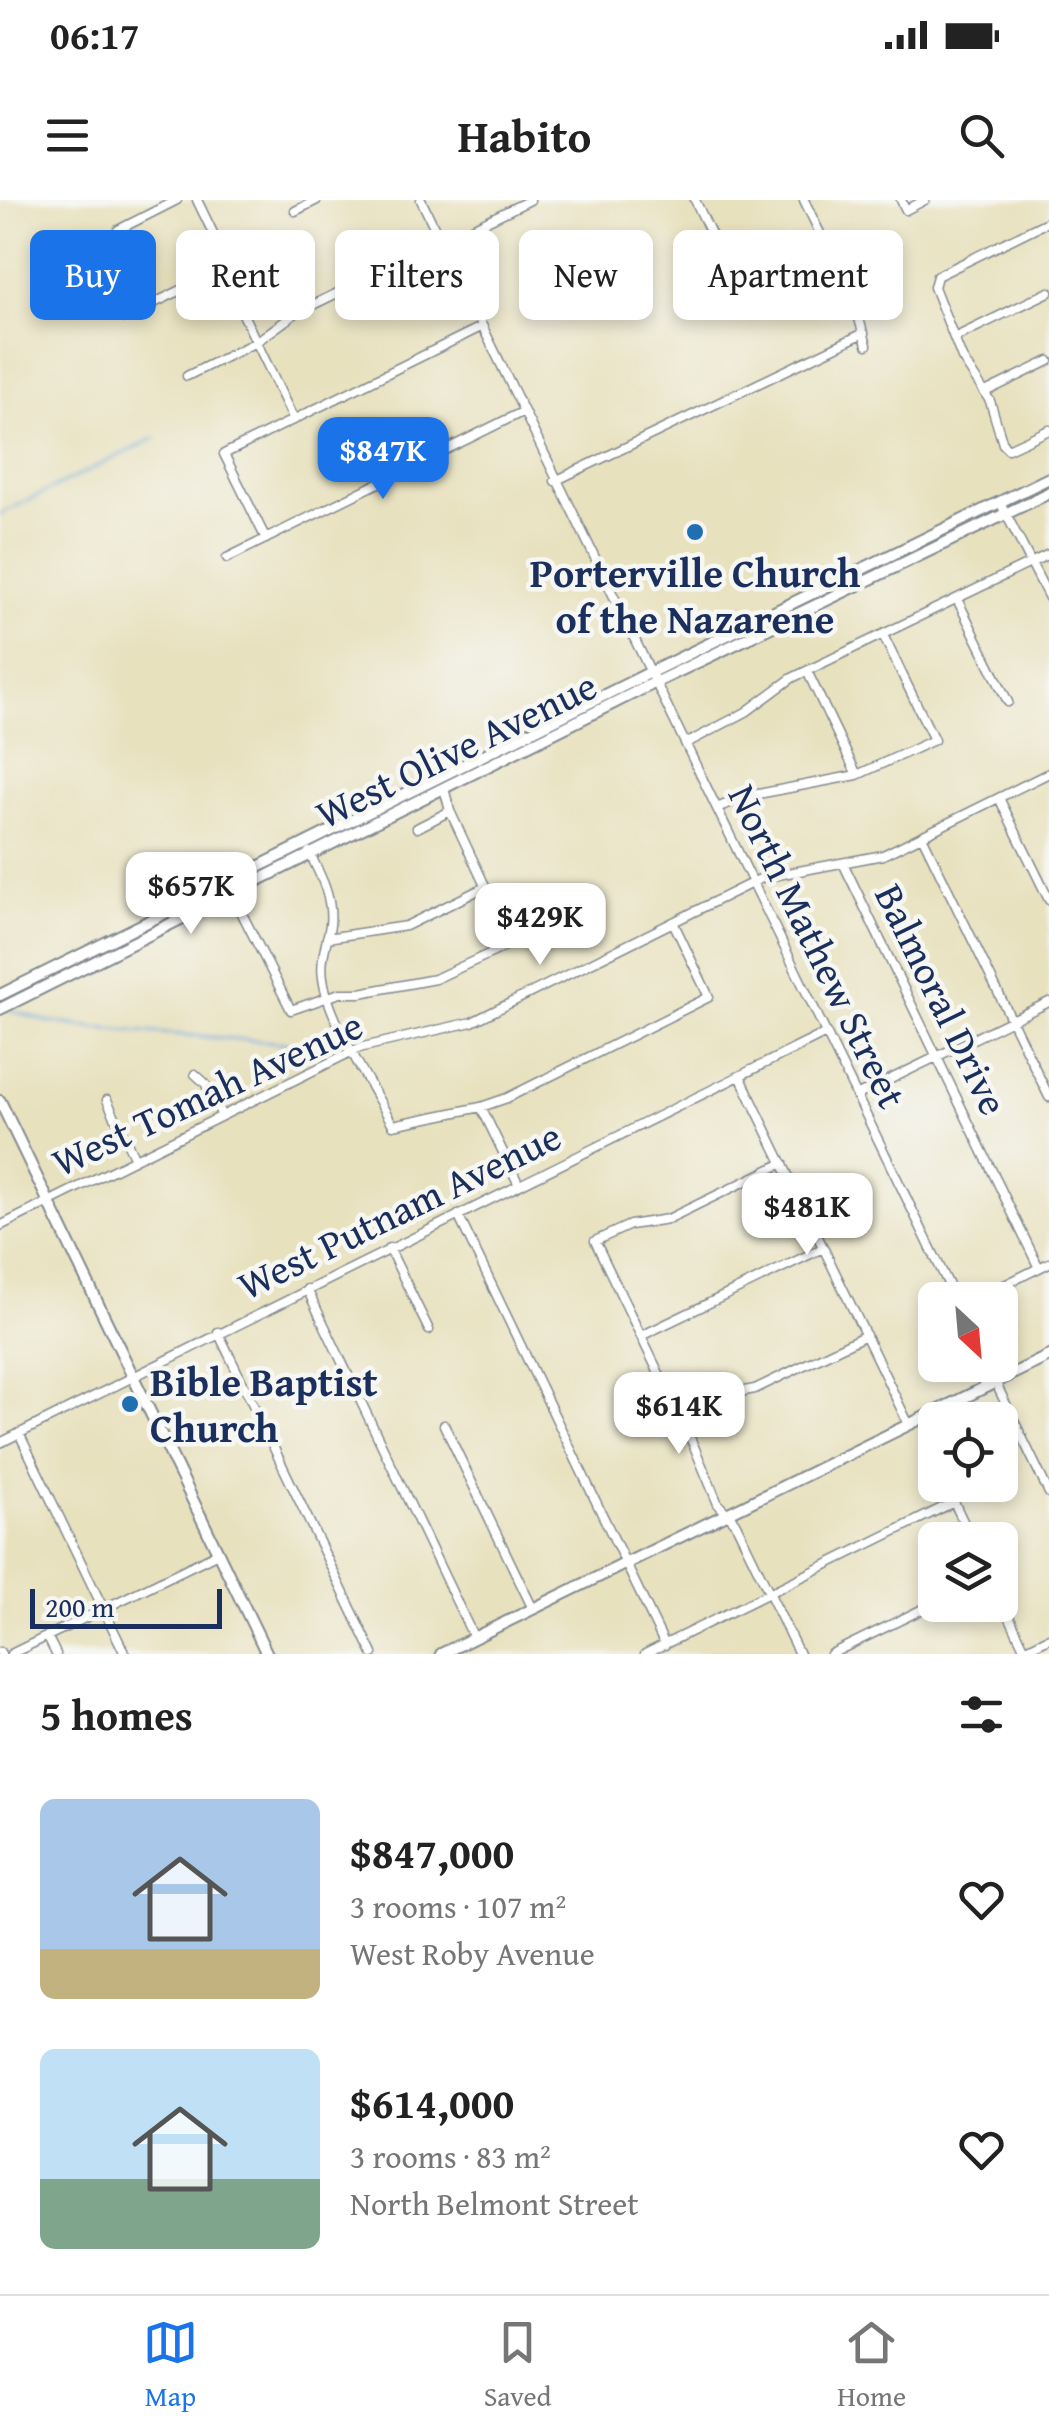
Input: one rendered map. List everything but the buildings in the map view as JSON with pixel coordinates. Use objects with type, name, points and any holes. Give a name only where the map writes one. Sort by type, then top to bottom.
[{"type":"main road","name":"West Olive Avenue","points":[[0,996],[305,843],[1002,508],[1049,478]]},
{"type":"main road","name":"West Olive Avenue","points":[[1002,508],[1049,492]]},
{"type":"main road","name":"West Olive Avenue","points":[[0,1009],[444,788],[652,678]]},
{"type":"main road","points":[[0,1100],[267,1654]]},
{"type":"main road","points":[[1018,1371],[1049,1356]]},
{"type":"main road","points":[[441,1654],[996,1382]]},
{"type":"street","points":[[118,230],[178,200]]},
{"type":"street","points":[[198,200],[212,230]]},
{"type":"street","points":[[296,211],[316,200]]},
{"type":"street","name":"North Mathew Street","points":[[421,200],[436,230]]},
{"type":"street","points":[[469,230],[530,200]]},
{"type":"street","points":[[694,200],[709,230]]},
{"type":"street","points":[[804,200],[855,306],[866,345]]},
{"type":"street","points":[[901,200],[906,210],[926,200]]},
{"type":"street","points":[[1049,222],[937,276],[934,288],[962,358],[985,392],[1000,438],[1008,448],[1049,430]]},
{"type":"street","points":[[954,338],[1049,292]]},
{"type":"street","points":[[187,376],[256,342],[296,313],[335,294]]},
{"type":"street","points":[[246,320],[294,420]]},
{"type":"street","name":"North Mathew Street","points":[[478,320],[947,1282]]},
{"type":"street","points":[[266,539],[224,454],[481,327]]},
{"type":"street","points":[[555,481],[864,333]]},
{"type":"street","points":[[985,392],[1049,361]]},
{"type":"street","points":[[227,558],[522,412]]},
{"type":"street","points":[[1002,508],[1049,598]]},
{"type":"street","points":[[687,743],[746,712],[807,671],[1049,554]]},
{"type":"street","points":[[957,598],[1008,702]]},
{"type":"street","points":[[718,807],[748,796],[857,775],[934,740],[883,634]]},
{"type":"street","points":[[807,671],[857,775]]},
{"type":"street","name":"West Tomah Avenue","points":[[0,1226],[354,1050],[472,1022],[754,882],[883,854],[1049,773]]},
{"type":"street","points":[[232,894],[292,1010],[328,997],[422,983],[502,948],[509,940],[508,935],[450,811],[444,788]]},
{"type":"street","points":[[999,798],[1049,900]]},
{"type":"street","points":[[417,828],[450,811]]},
{"type":"street","points":[[922,836],[1049,1097]]},
{"type":"street","points":[[305,843],[328,896],[322,969],[328,997],[393,1124],[481,1107],[515,1094],[709,997],[673,922]]},
{"type":"street","name":"Balmoral Drive","points":[[843,863],[1038,1268]]},
{"type":"street","points":[[327,938],[406,926],[485,887]]},
{"type":"street","points":[[856,1096],[1049,1002]]},
{"type":"street","name":"West Putnam Avenue","points":[[0,1442],[826,1033]]},
{"type":"street","points":[[195,1074],[204,1082],[222,1116]]},
{"type":"street","points":[[740,1076],[909,1424]]},
{"type":"street","points":[[106,1100],[135,1159]]},
{"type":"street","points":[[481,1107],[519,1185]]},
{"type":"street","points":[[782,1163],[668,1219],[630,1225],[595,1241],[718,1504],[736,1522],[799,1654]]},
{"type":"street","points":[[458,1215],[665,1644]]},
{"type":"street","points":[[388,1248],[429,1330]]},
{"type":"street","points":[[641,1336],[823,1248]]},
{"type":"street","points":[[1010,1282],[1049,1263]]},
{"type":"street","points":[[306,1289],[474,1638]]},
{"type":"street","points":[[218,1332],[373,1654]]},
{"type":"street","points":[[679,1414],[718,1396],[755,1389],[866,1335]]},
{"type":"street","points":[[996,1382],[1049,1493]]},
{"type":"street","points":[[444,1425],[534,1609]]},
{"type":"street","points":[[19,1433],[125,1654]]},
{"type":"street","points":[[645,1654],[954,1502],[963,1522]]},
{"type":"street","points":[[11,1654],[218,1553]]},
{"type":"street","points":[[831,1654],[918,1611]]},
{"type":"street","points":[[1010,1622],[1022,1652],[1049,1638]]},
{"type":"street","points":[[47,1636],[56,1654]]},
{"type":"waterway","points":[[0,514],[155,438]]},
{"type":"waterway","points":[[10,1010],[46,1021],[95,1028],[337,1047]]},
{"type":"place","name":"Porterville Church of the Nazarene","points":[[695,532]]},
{"type":"place","name":"Bible Baptist Church","points":[[130,1404]]}]
